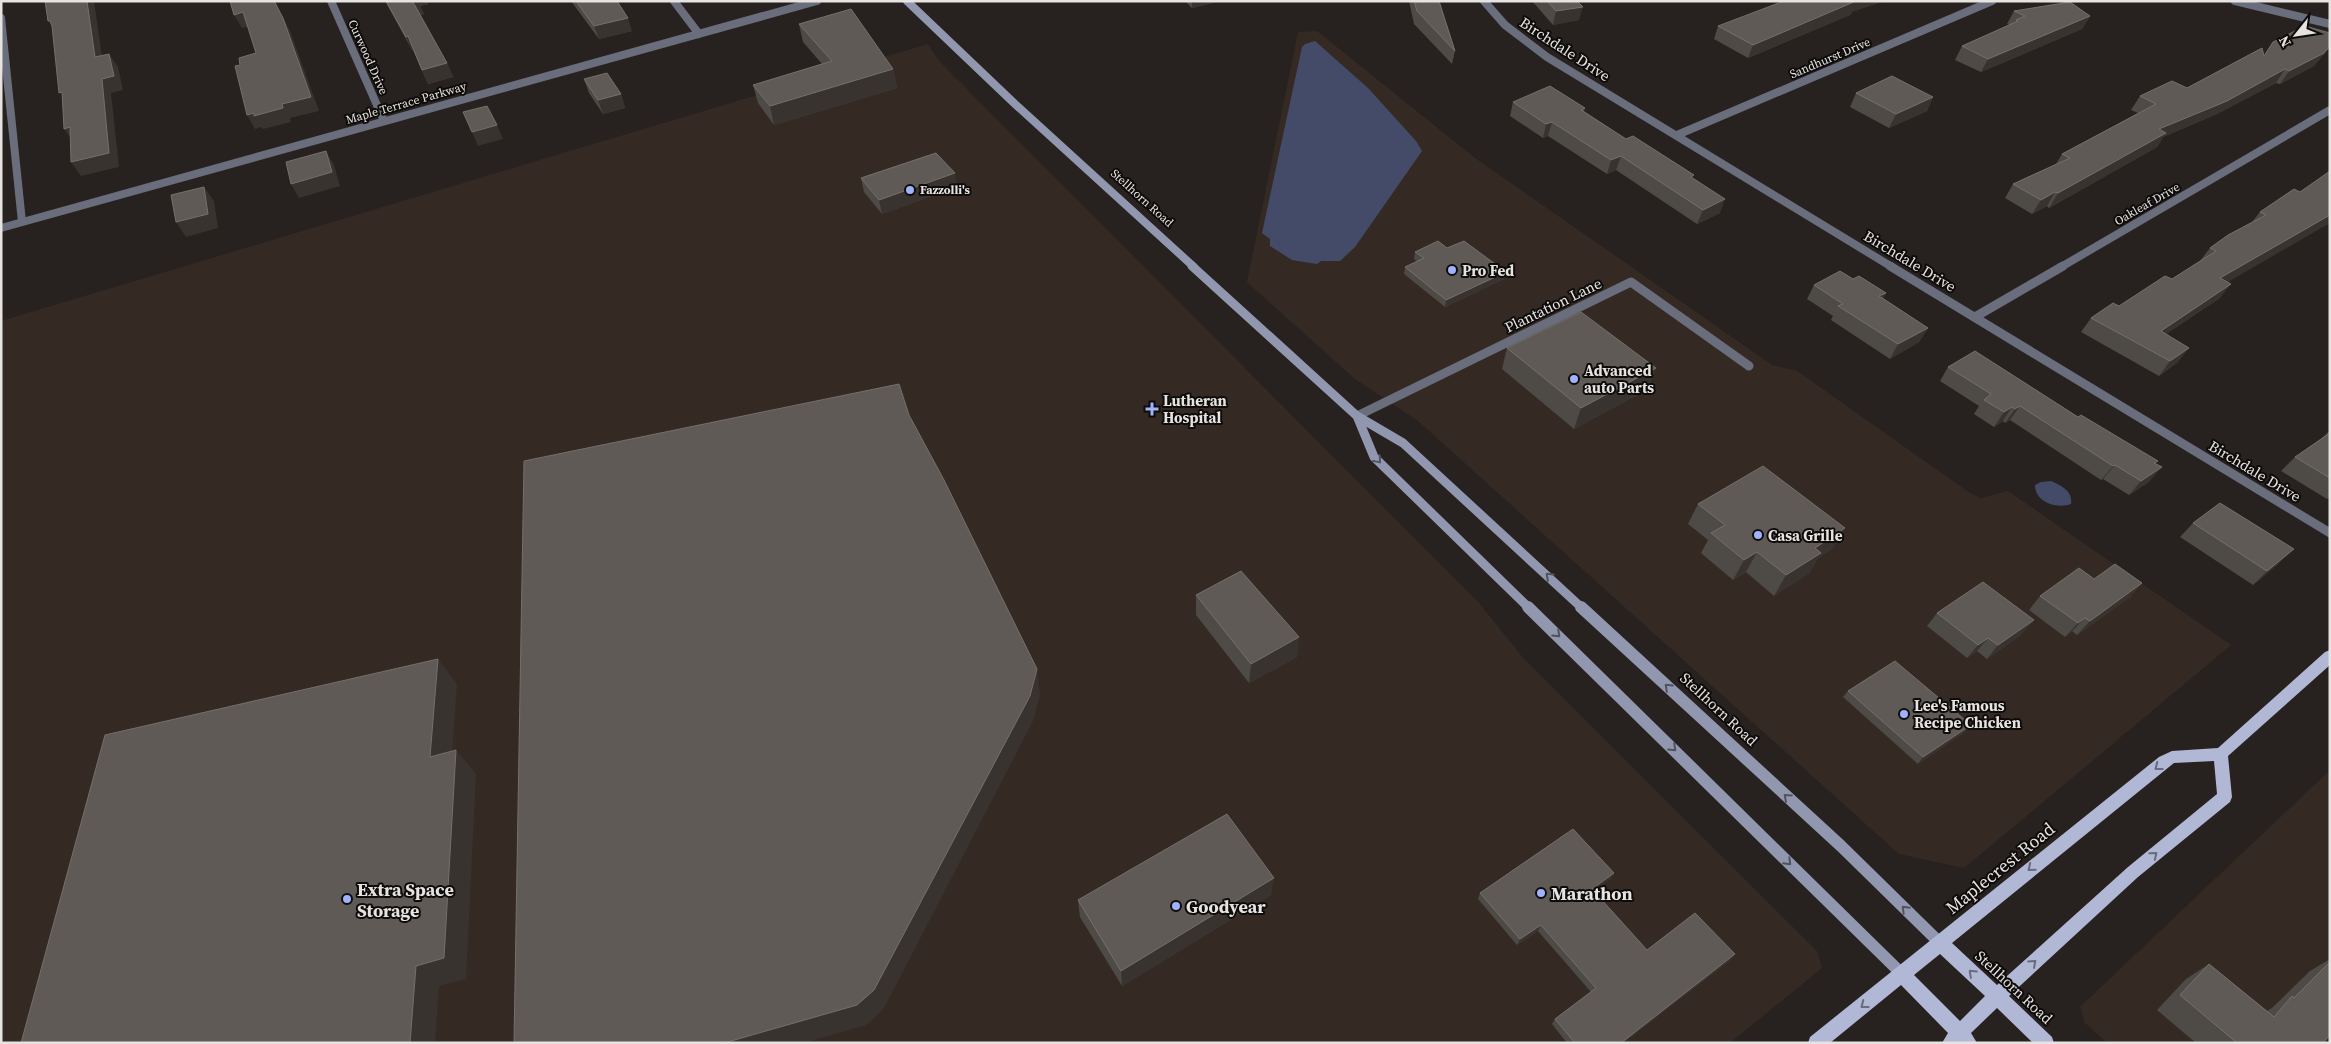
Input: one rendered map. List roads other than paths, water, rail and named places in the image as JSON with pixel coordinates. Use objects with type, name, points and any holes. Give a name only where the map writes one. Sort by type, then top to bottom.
[{"type":"main road","name":"Stellhorn Road","points":[[907,1],[1015,104],[1357,416],[1403,443],[1841,846],[2046,1043]]},
{"type":"main road","name":"Stellhorn Road","points":[[1357,416],[1374,457],[1903,975],[1960,1040]]},
{"type":"main road","points":[[1960,1040],[1997,996],[2132,872],[2225,797],[2221,754],[2330,656]]},
{"type":"main road","name":"Maplecrest Road","points":[[1816,1043],[1903,975],[2094,817],[2172,757],[2221,754]]},
{"type":"street","name":"Curwood Drive","points":[[331,1],[384,121]]},
{"type":"street","points":[[674,1],[699,34]]},
{"type":"street","name":"Maple Terrace Parkway","points":[[1,228],[817,1]]},
{"type":"street","name":"Birchdale Drive","points":[[1484,1],[1498,20],[1522,40],[2330,533]]},
{"type":"street","name":"Sandhurst Drive","points":[[1677,136],[1992,1]]},
{"type":"street","points":[[2235,1],[2330,24]]},
{"type":"street","points":[[1,18],[22,222]]},
{"type":"street","name":"Oakleaf Drive","points":[[1975,317],[2330,110]]},
{"type":"street","name":"Plantation Lane","points":[[1357,416],[1631,282],[1749,366]]},
{"type":"water","points":[[1315,41],[1368,88],[1416,141],[1422,151],[1355,247],[1340,261],[1321,261],[1317,264],[1292,260],[1270,246],[1270,239],[1262,233],[1302,47]]},
{"type":"water","points":[[2051,481],[2068,492],[2071,504],[2054,505],[2039,496],[2035,485]]},
{"type":"place","name":"Fazzolli's","points":[[910,190]]},
{"type":"place","name":"Pro Fed","points":[[1452,270]]},
{"type":"place","name":"Advanced auto Parts","points":[[1574,379]]},
{"type":"place","name":"Lutheran Hospital","points":[[1152,409]]},
{"type":"place","name":"Casa Grille","points":[[1758,535]]},
{"type":"place","name":"Lee's Famous Recipe Chicken","points":[[1904,714]]},
{"type":"place","name":"Marathon","points":[[1541,893]]},
{"type":"place","name":"Extra Space Storage","points":[[347,899]]},
{"type":"place","name":"Goodyear","points":[[1176,906]]}]
